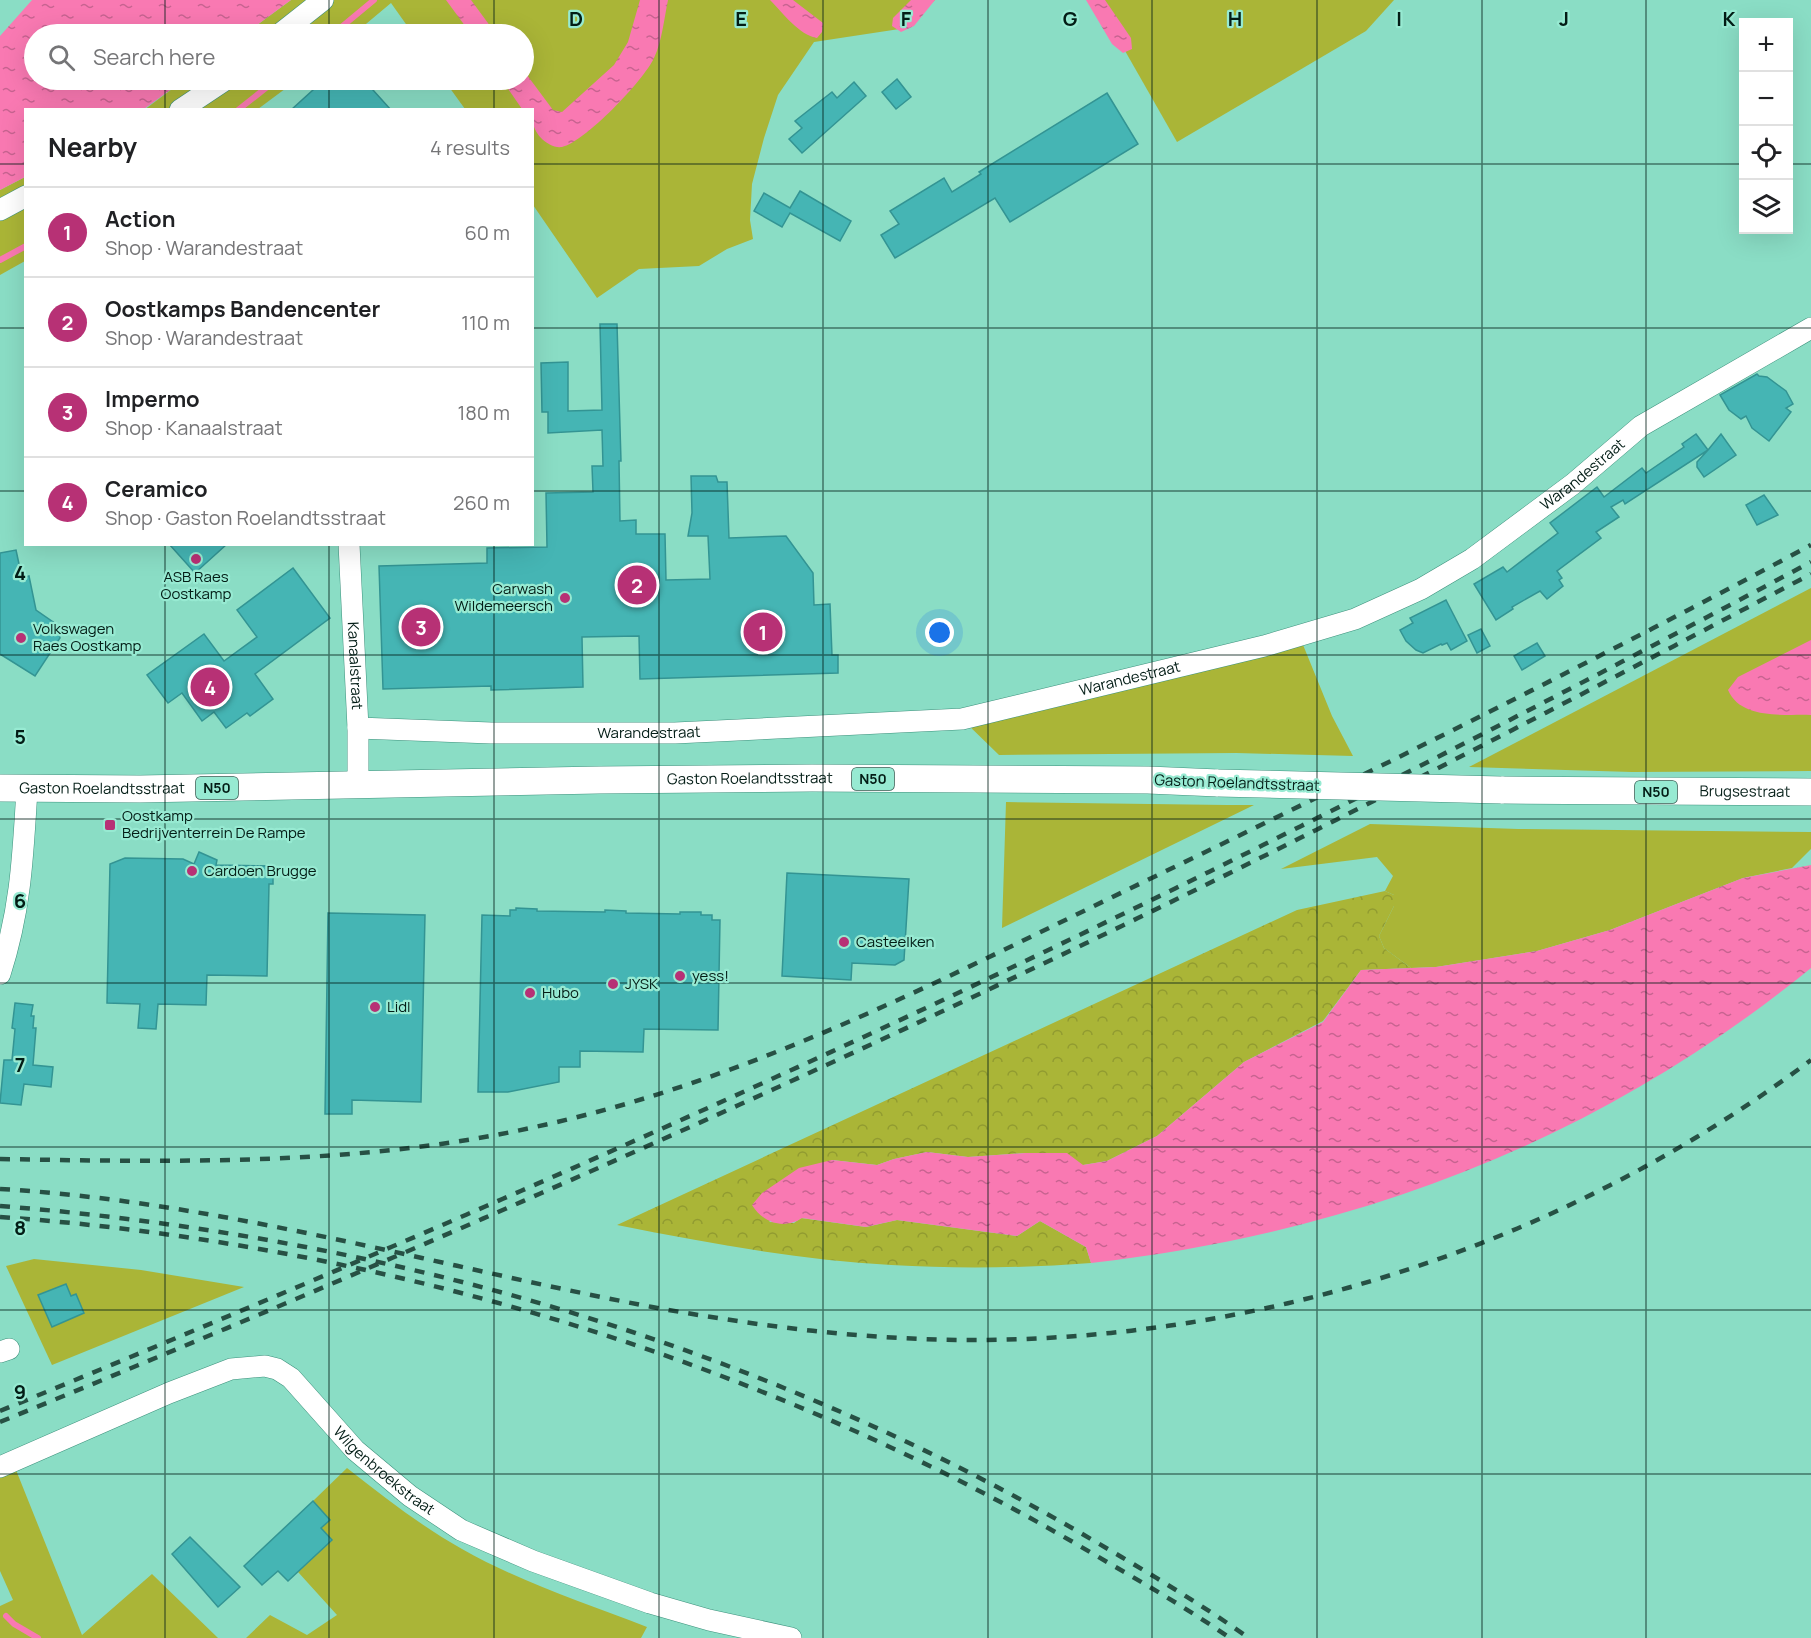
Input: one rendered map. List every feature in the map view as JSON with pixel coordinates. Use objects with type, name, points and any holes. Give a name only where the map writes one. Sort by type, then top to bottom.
[{"type":"main road","name":"Gaston Roelandtsstraat","points":[[0,788],[140,789],[800,778],[1148,780],[1501,790]]},
{"type":"main road","name":"Brugsestraat","points":[[1501,790],[1811,792]]},
{"type":"street","points":[[293,24],[323,0]]},
{"type":"street","points":[[183,108],[210,90]]},
{"type":"street","points":[[0,210],[24,197]]},
{"type":"street","name":"Warandestraat","points":[[358,728],[491,733],[675,733],[962,719],[1264,646],[1355,619],[1421,589],[1462,565],[1573,484],[1641,426],[1811,328]]},
{"type":"street","name":"Kanaalstraat","points":[[350,546],[358,728],[358,785]]},
{"type":"street","points":[[0,974],[12,939],[21,883],[27,789]]},
{"type":"street","name":"Wilgenbroekstraat","points":[[0,1467],[220,1373],[250,1366],[265,1366],[277,1369],[291,1378],[355,1450],[410,1496],[461,1530],[533,1561],[650,1603],[709,1620],[791,1638]]},
{"type":"green space","points":[[291,0],[935,0],[906,28],[814,42],[778,95],[764,138],[752,184],[750,220],[753,239],[727,249],[699,266],[639,269],[597,298],[534,206],[534,108],[464,108],[451,90],[534,90],[534,24],[406,24],[391,3],[366,24],[259,24]]},
{"type":"green space","points":[[1096,0],[1394,0],[1366,31],[1177,142]]},
{"type":"green space","points":[[171,90],[284,90],[259,108],[147,108]]},
{"type":"green space","points":[[24,178],[24,262],[0,275],[0,190]]},
{"type":"green space","points":[[1811,588],[1811,771],[1632,772],[1469,767]]},
{"type":"green space","points":[[1299,635],[1332,716],[1353,756],[1236,753],[999,755],[962,719]]},
{"type":"green space","points":[[1006,802],[1227,805],[1254,805],[1002,928]]},
{"type":"green space","points":[[1370,824],[1518,829],[1811,832],[1811,849],[1792,868],[1743,878],[1610,930],[1537,951],[1436,967],[1411,968],[1384,948],[1379,936],[1394,906],[1394,895],[1385,891],[1393,876],[1377,857],[1281,869]]},
{"type":"green space","points":[[1385,891],[1394,895],[1394,906],[1379,936],[1384,948],[1411,968],[1361,970],[1323,1021],[1244,1062],[1157,1136],[1107,1161],[1083,1165],[1025,1153],[968,1157],[927,1152],[877,1165],[832,1160],[769,1222],[794,1223],[801,1218],[866,1227],[897,1220],[1017,1236],[1040,1221],[1086,1247],[1091,1263],[966,1267],[857,1263],[753,1250],[617,1225],[1297,910]]},
{"type":"green space","points":[[34,1259],[141,1270],[244,1287],[52,1365],[6,1266]]},
{"type":"green space","points":[[347,1468],[417,1521],[462,1549],[530,1582],[647,1627],[641,1638],[246,1638],[270,1615],[307,1635],[337,1615],[298,1572],[332,1540],[321,1528],[313,1501]]},
{"type":"green space","points":[[16,1470],[82,1635],[152,1574],[218,1638],[0,1638],[0,1606],[13,1600],[0,1571],[0,1476]]},
{"type":"water","points":[[32,0],[291,0],[259,24],[24,24],[24,90],[170,90],[145,108],[24,108],[24,178],[0,190],[0,36]]},
{"type":"water","points":[[446,0],[471,0],[489,24],[464,24]]},
{"type":"water","points":[[640,0],[668,0],[654,58],[627,95],[599,122],[572,143],[562,147],[554,146],[539,136],[534,126],[534,108],[521,108],[509,90],[534,90],[534,84],[553,110],[562,112],[614,65],[628,42]]},
{"type":"water","points":[[770,0],[793,0],[823,23],[822,32],[817,38],[804,33]]},
{"type":"water","points":[[911,0],[935,0],[914,26],[901,32],[892,26],[893,18]]},
{"type":"water","points":[[1086,0],[1105,0],[1131,38],[1132,49],[1123,53],[1112,44]]},
{"type":"water","points":[[1811,640],[1811,715],[1776,715],[1753,711],[1734,700],[1728,690],[1738,677]]},
{"type":"water","points":[[1811,865],[1811,968],[1731,1029],[1647,1082],[1561,1129],[1473,1168],[1381,1201],[1287,1228],[1191,1248],[1091,1263],[1086,1247],[1040,1221],[1017,1236],[897,1220],[866,1227],[802,1218],[788,1224],[781,1224],[768,1220],[752,1205],[762,1193],[799,1168],[832,1160],[877,1165],[927,1152],[968,1157],[1067,1153],[1083,1165],[1107,1161],[1157,1136],[1244,1062],[1323,1022],[1361,970],[1436,967],[1537,951],[1610,930],[1743,878]]},
{"type":"building","points":[[897,79],[911,97],[896,109],[882,92]]},
{"type":"building","points":[[854,82],[866,96],[802,153],[789,139],[802,128],[795,121],[832,92],[837,98]]},
{"type":"building","points":[[313,90],[373,90],[389,108],[293,108]]},
{"type":"building","points":[[1107,93],[1138,144],[1010,222],[995,198],[895,258],[881,235],[899,224],[890,211],[944,178],[952,192],[981,174],[979,172]]},
{"type":"building","points":[[800,191],[851,221],[840,241],[790,213],[782,227],[754,211],[764,193],[790,208]]},
{"type":"building","points":[[600,324],[617,324],[621,461],[619,461],[620,521],[636,520],[636,534],[665,534],[666,580],[710,579],[708,536],[688,536],[692,513],[691,476],[716,476],[718,482],[727,482],[729,538],[786,536],[813,573],[814,605],[830,604],[832,655],[838,655],[838,673],[640,679],[639,636],[582,637],[583,687],[491,690],[491,686],[383,689],[379,566],[487,563],[487,548],[547,547],[546,493],[593,492],[592,466],[603,466],[602,430],[548,433],[548,412],[542,412],[541,363],[568,362],[568,411],[602,410]]},
{"type":"building","points":[[1757,374],[1767,377],[1786,391],[1793,404],[1786,408],[1791,412],[1769,441],[1752,428],[1746,416],[1741,419],[1729,410],[1720,395]]},
{"type":"building","points":[[1696,434],[1708,450],[1625,504],[1623,500],[1611,507],[1619,517],[1596,532],[1601,538],[1557,571],[1562,578],[1559,580],[1563,586],[1547,599],[1540,591],[1512,607],[1513,609],[1496,620],[1474,584],[1503,567],[1507,572],[1558,533],[1550,523],[1597,487],[1604,497],[1642,468],[1646,473],[1684,447],[1682,444]]},
{"type":"building","points":[[1721,434],[1736,455],[1704,477],[1697,467],[1697,462]]},
{"type":"building","points":[[1764,495],[1778,515],[1757,525],[1746,505]]},
{"type":"building","name":"ASB Raes Oostkamp","points":[[171,546],[225,546],[195,573]]},
{"type":"building","points":[[16,550],[22,578],[29,576],[36,610],[56,624],[60,638],[35,676],[0,654],[0,553]]},
{"type":"building","points":[[293,568],[330,618],[255,674],[273,699],[250,716],[247,713],[226,728],[214,712],[202,721],[182,693],[168,703],[147,675],[204,634],[224,661],[257,637],[237,610]]},
{"type":"building","points":[[1446,600],[1467,641],[1451,650],[1447,643],[1423,653],[1416,650],[1406,641],[1400,630],[1413,623],[1410,618]]},
{"type":"building","points":[[1481,629],[1490,646],[1477,653],[1468,635]]},
{"type":"building","points":[[1537,643],[1545,656],[1522,670],[1514,656]]},
{"type":"building","points":[[199,852],[217,860],[216,865],[273,866],[273,884],[269,884],[267,976],[207,975],[206,1005],[158,1004],[156,1029],[138,1028],[140,1004],[107,1003],[110,864],[125,858],[183,859],[194,864]]},
{"type":"building","name":"Casteelken","points":[[787,873],[909,879],[904,960],[895,965],[852,963],[851,980],[782,976]]},
{"type":"building","points":[[516,908],[537,909],[537,911],[605,912],[605,910],[626,911],[626,913],[701,912],[701,915],[712,915],[712,920],[720,920],[718,1030],[644,1029],[643,1052],[580,1051],[580,1067],[559,1067],[559,1082],[508,1092],[478,1092],[482,915],[510,916],[510,910],[516,910]]},
{"type":"building","name":"Lidl","points":[[328,913],[425,915],[421,1102],[352,1100],[352,1114],[325,1114]]},
{"type":"building","points":[[15,1003],[33,1005],[31,1016],[34,1016],[33,1028],[36,1028],[33,1065],[53,1067],[51,1087],[24,1084],[21,1105],[0,1103],[4,1060],[12,1060]]},
{"type":"building","points":[[66,1284],[71,1296],[76,1294],[84,1313],[52,1327],[38,1295]]},
{"type":"building","points":[[313,1501],[330,1520],[321,1528],[332,1540],[288,1581],[278,1571],[262,1585],[244,1566]]},
{"type":"building","points":[[190,1537],[240,1587],[218,1607],[172,1554]]},
{"type":"waterway","points":[[345,24],[374,0]]},
{"type":"waterway","points":[[241,108],[263,90]]},
{"type":"waterway","points":[[0,260],[24,247]]},
{"type":"waterway","points":[[6,1616],[14,1624],[38,1638]]},
{"type":"railway","points":[[0,1159],[134,1161],[269,1159],[402,1149],[469,1140],[535,1127],[614,1107],[691,1083],[840,1026],[986,959],[1472,720],[1811,545]]},
{"type":"railway","points":[[0,1411],[487,1206],[907,1017],[1298,828],[1811,562]]},
{"type":"railway","points":[[0,1422],[407,1252],[810,1073],[943,1011],[1169,903],[1353,811],[1811,574]]},
{"type":"railway","points":[[0,1189],[83,1196],[247,1221],[571,1291],[771,1326],[891,1338],[972,1340],[1084,1335],[1196,1322],[1306,1299],[1414,1268],[1519,1228],[1621,1180],[1718,1124],[1811,1060]]},
{"type":"railway","points":[[0,1206],[141,1221],[281,1242],[418,1271],[554,1307],[687,1351],[818,1402],[946,1461],[1072,1528],[1184,1595],[1249,1638]]},
{"type":"railway","points":[[0,1217],[140,1231],[281,1253],[420,1283],[558,1320],[693,1365],[825,1418],[954,1478],[1078,1545],[1230,1638]]},
{"type":"place","name":"ASB Raes Oostkamp","points":[[196,559]]},
{"type":"place","name":"Oostkamps Bandencenter","points":[[637,585]]},
{"type":"place","name":"Carwash Wildemeersch","points":[[565,598]]},
{"type":"place","name":"Impermo","points":[[421,627]]},
{"type":"place","name":"Action","points":[[763,632]]},
{"type":"place","name":"Volkswagen Raes Oostkamp","points":[[21,638]]},
{"type":"place","name":"Ceramico","points":[[210,687]]},
{"type":"place","name":"Oostkamp Bedrijventerrein De Rampe","points":[[110,825]]},
{"type":"place","name":"Cardoen Brugge","points":[[192,871]]},
{"type":"place","name":"Casteelken","points":[[844,942]]},
{"type":"place","name":"yess!","points":[[680,976]]},
{"type":"place","name":"JYSK","points":[[613,984]]},
{"type":"place","name":"Hubo","points":[[530,993]]},
{"type":"place","name":"Lidl","points":[[375,1007]]}]
